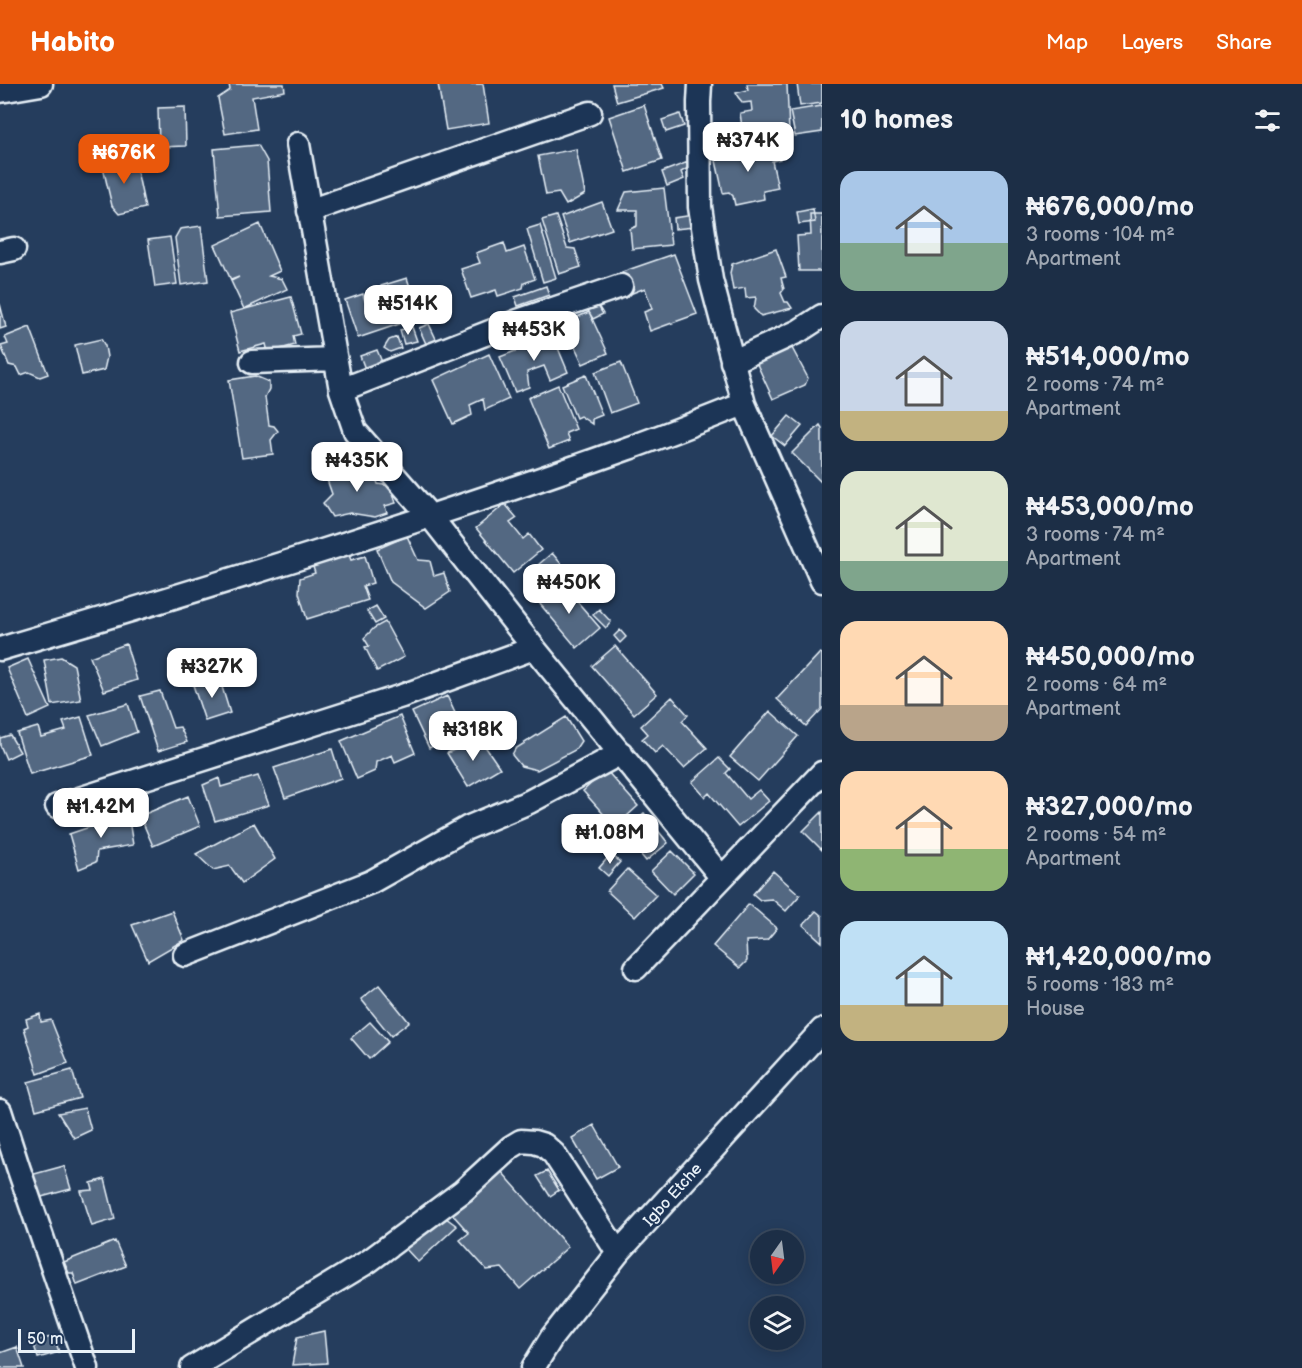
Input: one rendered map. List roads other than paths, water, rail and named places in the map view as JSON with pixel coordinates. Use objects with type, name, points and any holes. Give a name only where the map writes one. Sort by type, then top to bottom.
[{"type":"street","points":[[0,91],[41,84]]},
{"type":"street","points":[[700,84],[700,207],[711,280],[744,404],[815,545],[822,581]]},
{"type":"street","points":[[309,211],[590,113]]},
{"type":"street","points":[[298,144],[341,390],[356,431],[430,516],[534,648],[722,878]]},
{"type":"street","points":[[341,390],[518,321],[621,286]]},
{"type":"street","points":[[732,363],[799,331],[822,316]]},
{"type":"street","points":[[252,362],[336,359]]},
{"type":"street","points":[[0,649],[430,516],[628,448],[744,404]]},
{"type":"street","points":[[57,806],[402,696],[534,648]]},
{"type":"street","points":[[185,955],[371,882],[467,828],[529,802],[621,753]]},
{"type":"street","points":[[636,968],[822,773]]},
{"type":"street","name":"Igbo Etche","points":[[533,1368],[552,1337],[618,1253],[822,1030]]},
{"type":"street","points":[[0,1112],[9,1170],[87,1368]]},
{"type":"street","points":[[192,1368],[369,1261],[463,1191],[520,1141],[544,1145],[554,1154],[618,1253]]}]
